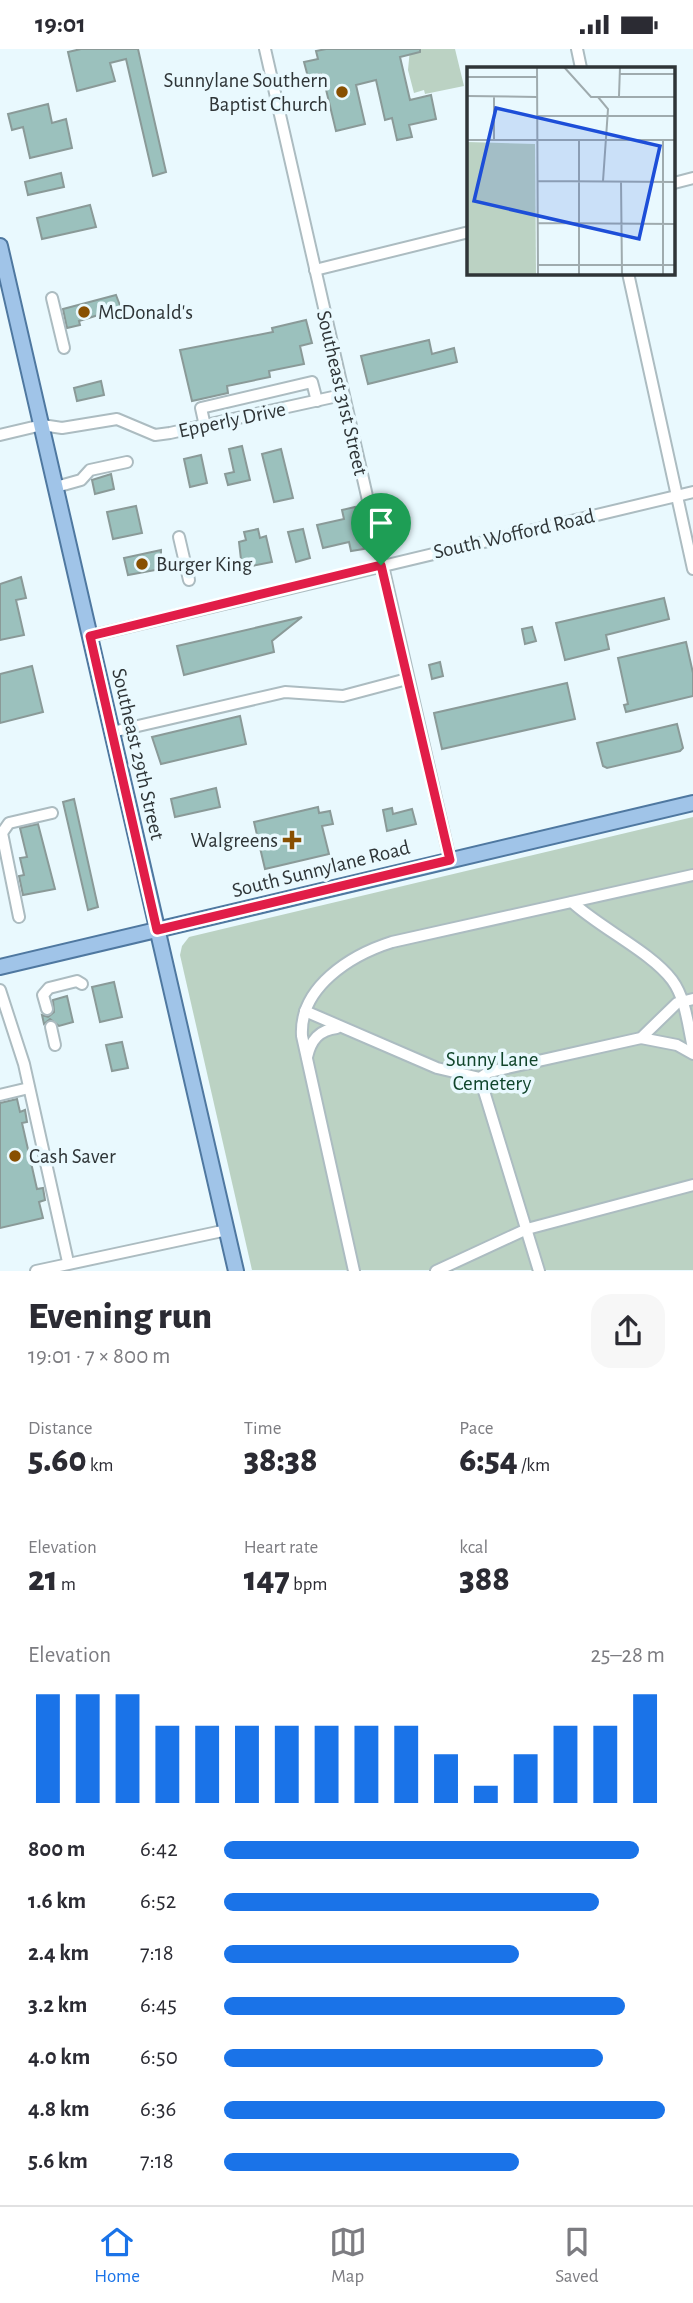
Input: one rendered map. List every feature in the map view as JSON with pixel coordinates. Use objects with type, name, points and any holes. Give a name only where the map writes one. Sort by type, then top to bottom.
[{"type":"main road","name":"Southeast 29th Street","points":[[0,246],[236,1271]]},
{"type":"main road","name":"South Sunnylane Road","points":[[0,967],[693,803]]},
{"type":"street","name":"Southeast 31st Street","points":[[265,49],[450,860]]},
{"type":"street","points":[[577,49],[581,67]]},
{"type":"street","points":[[676,182],[693,178]]},
{"type":"street","points":[[315,270],[467,232]]},
{"type":"street","points":[[628,275],[693,569]]},
{"type":"street","points":[[52,299],[64,348]]},
{"type":"street","points":[[205,426],[201,408],[276,390],[312,382],[317,401]]},
{"type":"street","points":[[276,390],[280,409]]},
{"type":"street","name":"Epperly Drive","points":[[0,435],[41,425],[62,428],[117,419],[155,435],[342,395]]},
{"type":"street","points":[[231,401],[236,419]]},
{"type":"street","points":[[55,487],[81,480],[90,470],[127,462]]},
{"type":"street","name":"South Wofford Road","points":[[90,636],[693,492]]},
{"type":"street","points":[[179,537],[189,580]]},
{"type":"street","points":[[112,732],[285,692],[343,696],[407,680]]},
{"type":"street","points":[[19,917],[2,833],[9,823],[52,813]]},
{"type":"street","points":[[354,1271],[301,1022],[315,994],[337,969],[373,948],[693,875]]},
{"type":"street","points":[[572,902],[593,921],[642,954],[672,979],[688,1000],[693,1048]]},
{"type":"street","points":[[47,1009],[43,995],[49,988],[77,981],[82,984]]},
{"type":"street","points":[[0,989],[29,1088],[68,1262]]},
{"type":"street","points":[[641,1038],[677,1003],[688,1000]]},
{"type":"street","points":[[305,1011],[337,1028],[437,1068],[480,1078],[489,1072],[641,1038],[677,1045],[693,1054]]},
{"type":"street","points":[[51,1027],[55,1045]]},
{"type":"street","points":[[307,1059],[310,1045],[317,1035],[337,1028]]},
{"type":"street","points":[[480,1078],[539,1271]]},
{"type":"street","points":[[0,1095],[29,1088]]},
{"type":"street","points":[[436,1271],[527,1229],[693,1185]]},
{"type":"street","points":[[36,1271],[227,1230]]},
{"type":"green space","points":[[410,49],[455,49],[464,86],[425,94],[424,90],[414,93],[408,70]]},
{"type":"green space","name":"Sunny Lane Cemetery","points":[[693,817],[693,1270],[252,1270],[180,955],[182,946],[189,937]]},
{"type":"building","points":[[81,49],[138,49],[166,172],[153,176],[126,59],[110,63],[115,81],[77,91],[68,52]]},
{"type":"building","name":"Sunnylane Southern Baptist Church","points":[[420,49],[420,52],[400,57],[410,100],[431,95],[436,119],[409,125],[412,137],[397,140],[392,118],[385,120],[376,80],[356,85],[365,124],[336,131],[323,77],[321,74],[308,77],[304,62],[318,59],[316,51]]},
{"type":"building","points":[[48,104],[52,123],[66,119],[72,148],[30,158],[23,127],[12,130],[8,114]]},
{"type":"building","points":[[61,173],[64,187],[28,195],[25,182]]},
{"type":"building","points":[[90,205],[96,227],[42,239],[37,218]]},
{"type":"building","name":"McDonald's","points":[[116,295],[121,308],[79,321],[80,325],[67,328],[63,309]]},
{"type":"building","points":[[306,320],[312,343],[300,346],[304,364],[269,371],[270,377],[227,386],[228,393],[192,401],[180,350],[273,332],[272,328]]},
{"type":"building","points":[[429,340],[432,354],[454,348],[457,362],[368,384],[361,356]]},
{"type":"building","points":[[101,381],[104,395],[77,401],[74,388]]},
{"type":"building","points":[[242,446],[250,480],[228,485],[225,474],[234,472],[229,449]]},
{"type":"building","points":[[281,449],[293,498],[274,502],[262,454]]},
{"type":"building","points":[[201,455],[207,483],[190,487],[184,459]]},
{"type":"building","points":[[111,474],[114,489],[95,494],[92,480]]},
{"type":"building","points":[[136,506],[142,533],[113,539],[107,512]]},
{"type":"building","points":[[355,507],[364,549],[351,551],[349,542],[323,548],[317,525],[344,519],[342,510]]},
{"type":"building","points":[[258,529],[260,538],[266,536],[272,562],[242,568],[239,542],[246,540],[244,532]]},
{"type":"building","points":[[303,529],[310,558],[296,562],[288,532]]},
{"type":"building","name":"Burger King","points":[[161,550],[161,569],[128,575],[124,558]]},
{"type":"building","points":[[21,577],[26,598],[16,600],[24,635],[0,640],[0,584]]},
{"type":"building","points":[[664,598],[669,619],[606,635],[609,649],[565,660],[556,623]]},
{"type":"building","points":[[302,617],[272,641],[274,652],[184,675],[177,646]]},
{"type":"building","points":[[532,627],[536,641],[525,644],[522,629]]},
{"type":"building","points":[[686,642],[693,673],[693,696],[626,712],[624,705],[628,704],[618,658]]},
{"type":"building","points":[[440,662],[443,676],[432,679],[429,665]]},
{"type":"building","points":[[32,666],[43,712],[0,723],[0,674]]},
{"type":"building","points":[[567,683],[575,719],[442,749],[434,713]]},
{"type":"building","points":[[240,716],[246,744],[161,764],[152,737]]},
{"type":"building","points":[[677,724],[683,748],[680,751],[607,768],[603,766],[597,743]]},
{"type":"building","points":[[216,788],[220,807],[175,817],[171,799]]},
{"type":"building","points":[[74,799],[98,907],[88,910],[63,802]]},
{"type":"building","name":"Walgreens","points":[[318,807],[319,813],[330,811],[333,824],[322,826],[329,854],[265,869],[254,822]]},
{"type":"building","points":[[392,808],[393,814],[412,809],[416,824],[387,831],[383,810]]},
{"type":"building","points":[[38,824],[55,889],[23,895],[19,876],[24,875],[20,858],[27,857],[20,828]]},
{"type":"building","points":[[114,982],[122,1017],[100,1022],[92,987]]},
{"type":"building","points":[[67,996],[73,1022],[59,1026],[50,1019],[44,1024],[42,1015],[48,1017],[54,1012],[53,1000]]},
{"type":"building","points":[[122,1042],[128,1068],[112,1071],[106,1045]]},
{"type":"building","name":"Cash Saver","points":[[17,1099],[20,1112],[25,1110],[27,1122],[22,1123],[37,1189],[43,1188],[45,1200],[39,1202],[43,1218],[0,1228],[0,1103]]},
{"type":"place","name":"Sunnylane Southern Baptist Church","points":[[342,92]]},
{"type":"place","name":"McDonald's","points":[[84,312]]},
{"type":"place","name":"Burger King","points":[[142,564]]},
{"type":"place","name":"Walgreens","points":[[292,840]]},
{"type":"place","name":"Cash Saver","points":[[15,1156]]},
{"type":"route","points":[[381,565],[450,860],[157,930],[90,636],[381,565]]}]
